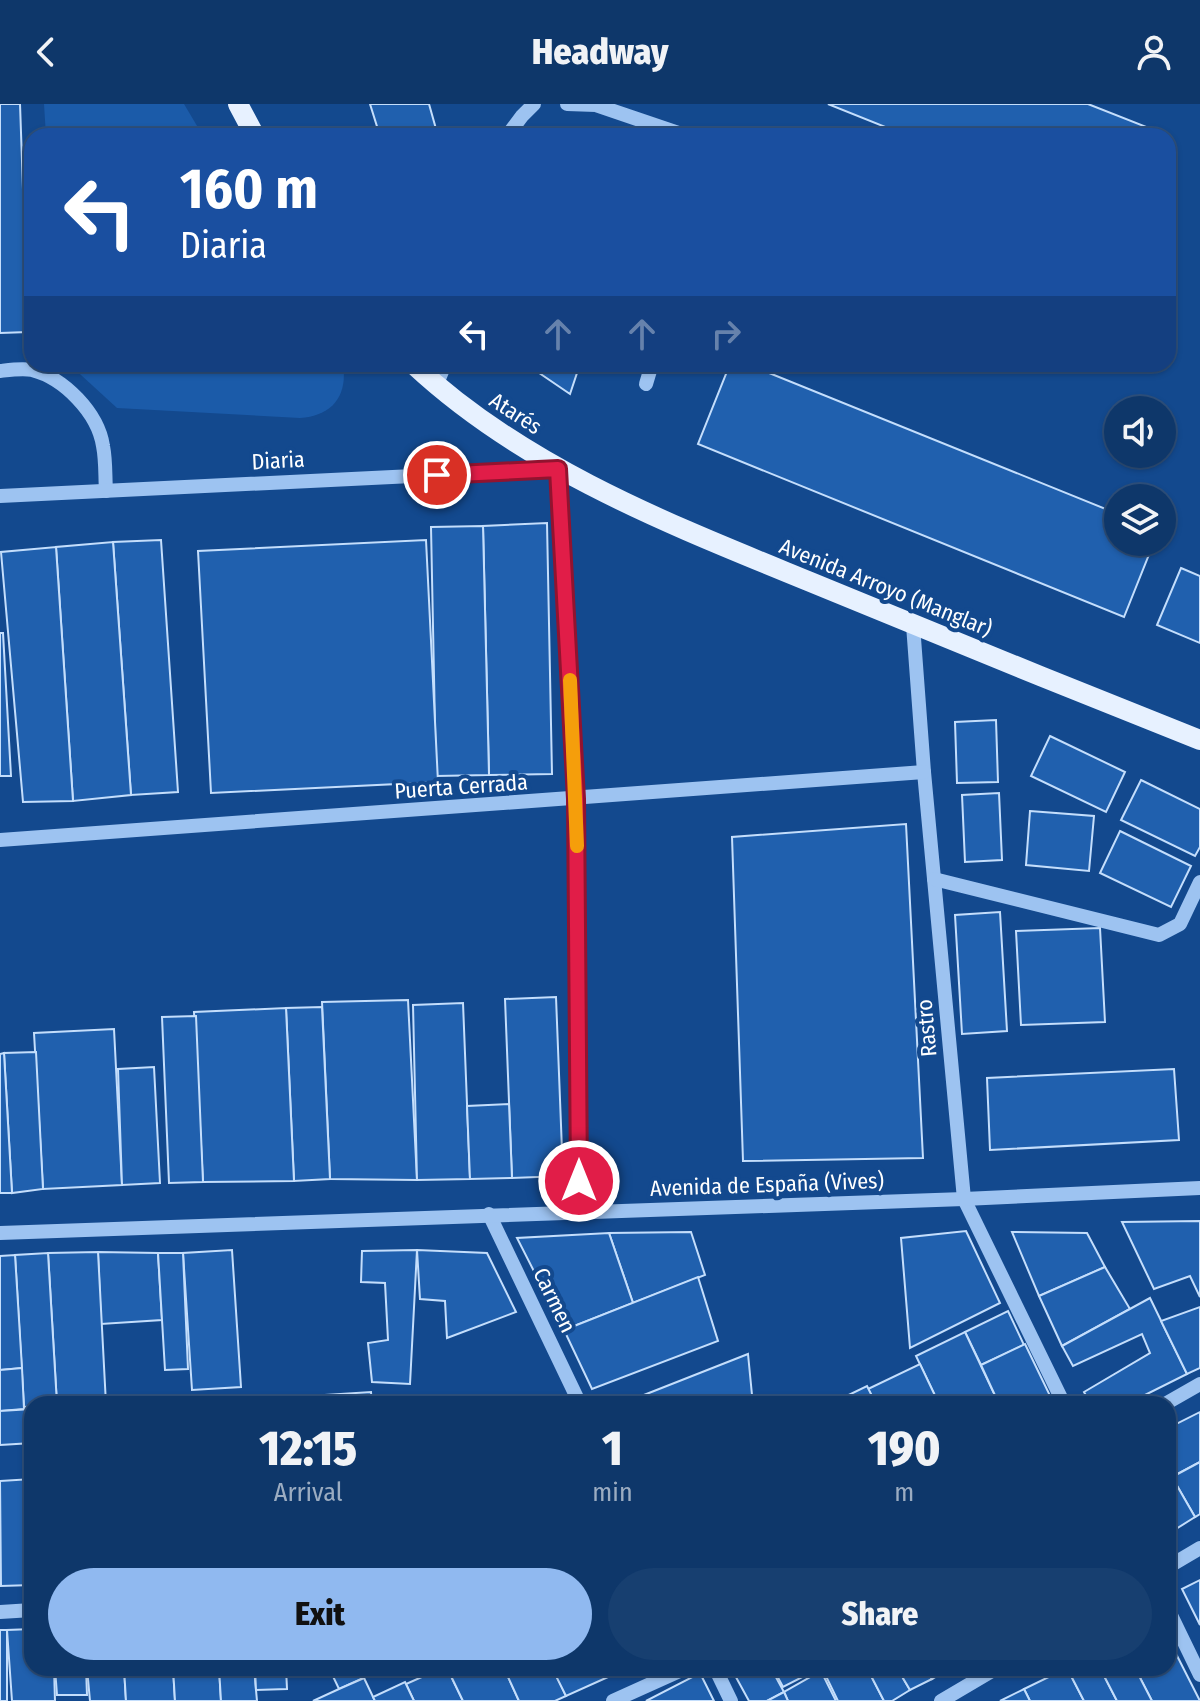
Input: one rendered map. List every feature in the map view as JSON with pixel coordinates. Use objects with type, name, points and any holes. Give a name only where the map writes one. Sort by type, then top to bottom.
[{"type":"main road","points":[[238,104],[251,128]]},
{"type":"main road","name":"Atarés","points":[[421,372],[491,428],[558,469]]},
{"type":"main road","name":"Avenida Arroyo (Manglar)","points":[[558,469],[714,542],[1200,740]]},
{"type":"street","points":[[513,128],[534,104]]},
{"type":"street","points":[[567,104],[596,105],[664,128]]},
{"type":"street","points":[[0,371],[24,370]]},
{"type":"street","points":[[35,372],[51,379],[85,406],[95,421],[103,444],[106,491]]},
{"type":"street","points":[[436,386],[442,372]]},
{"type":"street","points":[[646,384],[650,372]]},
{"type":"street","points":[[558,469],[576,799],[580,1213]]},
{"type":"street","name":"Diaria","points":[[0,496],[558,469]]},
{"type":"street","name":"Rastro","points":[[913,625],[964,1199],[1060,1396]]},
{"type":"street","name":"Puerta Cerrada","points":[[0,840],[924,772]]},
{"type":"street","points":[[934,879],[1159,935],[1180,924],[1200,882]]},
{"type":"street","name":"Avenida de España (Vives)","points":[[0,1233],[1200,1188]]},
{"type":"street","name":"Carmen","points":[[489,1214],[576,1396]]},
{"type":"street","points":[[1176,1398],[1200,1384]]},
{"type":"street","points":[[1176,1562],[1200,1548]]},
{"type":"street","points":[[0,1612],[24,1610]]},
{"type":"street","points":[[1176,1626],[1200,1675]]},
{"type":"street","points":[[613,1701],[668,1676]]},
{"type":"street","points":[[719,1676],[731,1701]]},
{"type":"street","points":[[941,1701],[983,1676]]},
{"type":"shaded area","points":[[44,104],[184,104],[198,128],[46,128]]},
{"type":"shaded area","points":[[78,372],[344,372],[343,386],[335,402],[321,413],[300,418],[117,408]]},
{"type":"building","points":[[0,104],[20,104],[24,332],[0,333]]},
{"type":"building","points":[[370,104],[429,104],[436,128],[378,128]]},
{"type":"building","points":[[828,104],[1088,104],[1149,128],[888,128]]},
{"type":"building","points":[[538,372],[577,372],[570,394]]},
{"type":"building","points":[[727,372],[767,372],[1104,508],[1104,556],[1148,556],[1124,617],[698,444]]},
{"type":"building","points":[[547,523],[552,774],[489,775],[483,526]]},
{"type":"building","points":[[483,526],[489,775],[436,776],[431,527]]},
{"type":"building","points":[[161,540],[178,792],[131,795],[113,542]]},
{"type":"building","points":[[426,540],[438,782],[211,793],[198,551]]},
{"type":"building","points":[[113,542],[131,795],[73,801],[56,547]]},
{"type":"building","points":[[56,547],[73,801],[23,802],[1,552]]},
{"type":"building","points":[[1181,568],[1200,576],[1200,643],[1157,625]]},
{"type":"building","points":[[0,633],[3,633],[11,776],[0,776]]},
{"type":"building","points":[[996,720],[998,782],[957,783],[955,722]]},
{"type":"building","points":[[1050,736],[1125,772],[1106,812],[1031,776]]},
{"type":"building","points":[[1141,780],[1200,809],[1200,847],[1195,856],[1121,820]]},
{"type":"building","points":[[999,793],[1002,860],[965,862],[962,795]]},
{"type":"building","points":[[1030,811],[1094,816],[1089,871],[1026,865]]},
{"type":"building","points":[[906,824],[923,1158],[743,1161],[732,837]]},
{"type":"building","points":[[1120,831],[1191,866],[1171,907],[1100,873]]},
{"type":"building","points":[[1000,912],[1007,1031],[962,1034],[955,915]]},
{"type":"building","points":[[1100,928],[1105,1022],[1021,1025],[1016,931]]},
{"type":"building","points":[[556,997],[563,1176],[512,1178],[505,999]]},
{"type":"building","points":[[408,1000],[417,1180],[330,1179],[322,1002]]},
{"type":"building","points":[[463,1003],[470,1179],[417,1180],[413,1005]]},
{"type":"building","points":[[322,1007],[330,1179],[294,1181],[286,1008]]},
{"type":"building","points":[[286,1008],[294,1181],[203,1182],[194,1012]]},
{"type":"building","points":[[196,1016],[203,1182],[169,1183],[162,1017]]},
{"type":"building","points":[[114,1029],[122,1185],[43,1189],[34,1033]]},
{"type":"building","points":[[36,1052],[43,1189],[12,1193],[4,1053]]},
{"type":"building","points":[[4,1053],[12,1193],[0,1193],[0,1054]]},
{"type":"building","points":[[154,1067],[160,1183],[122,1185],[118,1069]]},
{"type":"building","points":[[1174,1069],[1179,1140],[990,1150],[987,1078]]},
{"type":"building","points":[[509,1104],[512,1178],[470,1179],[467,1106]]},
{"type":"building","points":[[1200,1221],[1200,1297],[1190,1276],[1154,1289],[1122,1222]]},
{"type":"building","points":[[966,1231],[1000,1303],[910,1348],[901,1238]]},
{"type":"building","points":[[691,1232],[705,1275],[633,1303],[609,1233]]},
{"type":"building","points":[[1012,1232],[1087,1233],[1105,1267],[1039,1296]]},
{"type":"building","points":[[609,1233],[633,1303],[564,1330],[517,1238]]},
{"type":"building","points":[[232,1250],[241,1387],[192,1390],[183,1253]]},
{"type":"building","points":[[417,1250],[410,1384],[372,1382],[368,1343],[388,1340],[385,1283],[361,1282],[362,1251]]},
{"type":"building","points":[[417,1250],[487,1253],[516,1312],[447,1338],[445,1301],[420,1299]]},
{"type":"building","points":[[98,1252],[158,1253],[162,1320],[101,1324]]},
{"type":"building","points":[[98,1252],[106,1396],[57,1396],[48,1253]]},
{"type":"building","points":[[48,1253],[57,1396],[24,1396],[24,1407],[15,1255]]},
{"type":"building","points":[[158,1253],[183,1253],[188,1369],[165,1370]]},
{"type":"building","points":[[15,1255],[22,1368],[0,1370],[0,1256]]},
{"type":"building","points":[[1105,1267],[1130,1309],[1062,1346],[1039,1296]]},
{"type":"building","points":[[698,1277],[718,1341],[592,1389],[564,1330]]},
{"type":"building","points":[[1150,1298],[1187,1374],[1143,1396],[1086,1396],[1084,1392],[1150,1353],[1142,1334],[1073,1366],[1062,1346]]},
{"type":"building","points":[[1200,1307],[1200,1368],[1187,1374],[1161,1321]]},
{"type":"building","points":[[1008,1311],[1024,1345],[981,1365],[965,1332]]},
{"type":"building","points":[[965,1332],[995,1396],[935,1396],[916,1356]]},
{"type":"building","points":[[1025,1344],[1050,1396],[995,1396],[981,1365]]},
{"type":"building","points":[[748,1354],[752,1395],[641,1396]]},
{"type":"building","points":[[920,1364],[935,1396],[872,1396],[868,1389]]},
{"type":"building","points":[[22,1368],[24,1409],[0,1411],[0,1370]]},
{"type":"building","points":[[867,1386],[872,1396],[846,1396]]},
{"type":"building","points":[[371,1392],[371,1396],[309,1396]]},
{"type":"building","points":[[24,1410],[24,1444],[0,1445],[0,1411]]},
{"type":"building","points":[[1200,1412],[1200,1462],[1176,1475],[1176,1424]]},
{"type":"building","points":[[1200,1462],[1200,1514],[1195,1517],[1176,1484],[1176,1475]]},
{"type":"building","points":[[24,1480],[24,1585],[1,1586],[0,1481]]},
{"type":"building","points":[[1176,1484],[1195,1517],[1176,1529]]},
{"type":"building","points":[[1200,1580],[1200,1625],[1182,1589]]},
{"type":"building","points":[[24,1629],[24,1676],[54,1676],[55,1701],[12,1701],[7,1630]]},
{"type":"building","points":[[0,1630],[7,1630],[7,1701],[0,1701]]},
{"type":"building","points":[[1176,1654],[1200,1701],[1152,1701],[1139,1676],[1176,1676]]},
{"type":"building","points":[[56,1676],[86,1676],[87,1695],[57,1695]]},
{"type":"building","points":[[88,1676],[124,1676],[126,1701],[90,1701]]},
{"type":"building","points":[[124,1676],[173,1676],[175,1701],[126,1701]]},
{"type":"building","points":[[173,1676],[219,1676],[221,1701],[175,1701]]},
{"type":"building","points":[[219,1676],[255,1676],[257,1701],[221,1701]]},
{"type":"building","points":[[255,1676],[286,1676],[287,1689],[256,1690]]},
{"type":"building","points":[[333,1676],[368,1676],[339,1689]]},
{"type":"building","points":[[424,1676],[451,1676],[463,1701],[414,1701],[406,1684]]},
{"type":"building","points":[[451,1676],[508,1676],[519,1701],[463,1701]]},
{"type":"building","points":[[508,1676],[557,1676],[566,1696],[555,1701],[519,1701]]},
{"type":"building","points":[[556,1676],[610,1676],[566,1696]]},
{"type":"building","points":[[694,1676],[702,1676],[714,1701],[646,1701]]},
{"type":"building","points":[[735,1676],[775,1676],[784,1692],[767,1701],[749,1701]]},
{"type":"building","points":[[777,1676],[804,1676],[783,1687]]},
{"type":"building","points":[[812,1676],[824,1676],[836,1701],[788,1701],[784,1692]]},
{"type":"building","points":[[826,1676],[871,1676],[884,1701],[838,1701]]},
{"type":"building","points":[[871,1676],[902,1676],[910,1690],[892,1701],[884,1701]]},
{"type":"building","points":[[902,1676],[930,1676],[932,1679],[910,1690]]},
{"type":"building","points":[[1051,1676],[1071,1676],[1084,1701],[1030,1701],[1024,1689]]},
{"type":"building","points":[[1071,1676],[1104,1676],[1117,1701],[1084,1701]]},
{"type":"building","points":[[1104,1676],[1139,1676],[1152,1701],[1117,1701]]},
{"type":"building","points":[[364,1678],[375,1701],[313,1701],[339,1689]]},
{"type":"building","points":[[405,1682],[414,1701],[375,1701],[373,1697]]},
{"type":"building","points":[[1024,1689],[1030,1701],[1000,1701]]},
{"type":"building","points":[[784,1692],[788,1701],[767,1701]]},
{"type":"slow traffic","points":[[570,680],[577,846]]},
{"type":"route","points":[[437,475],[558,469],[576,799],[579,1181]]}]
